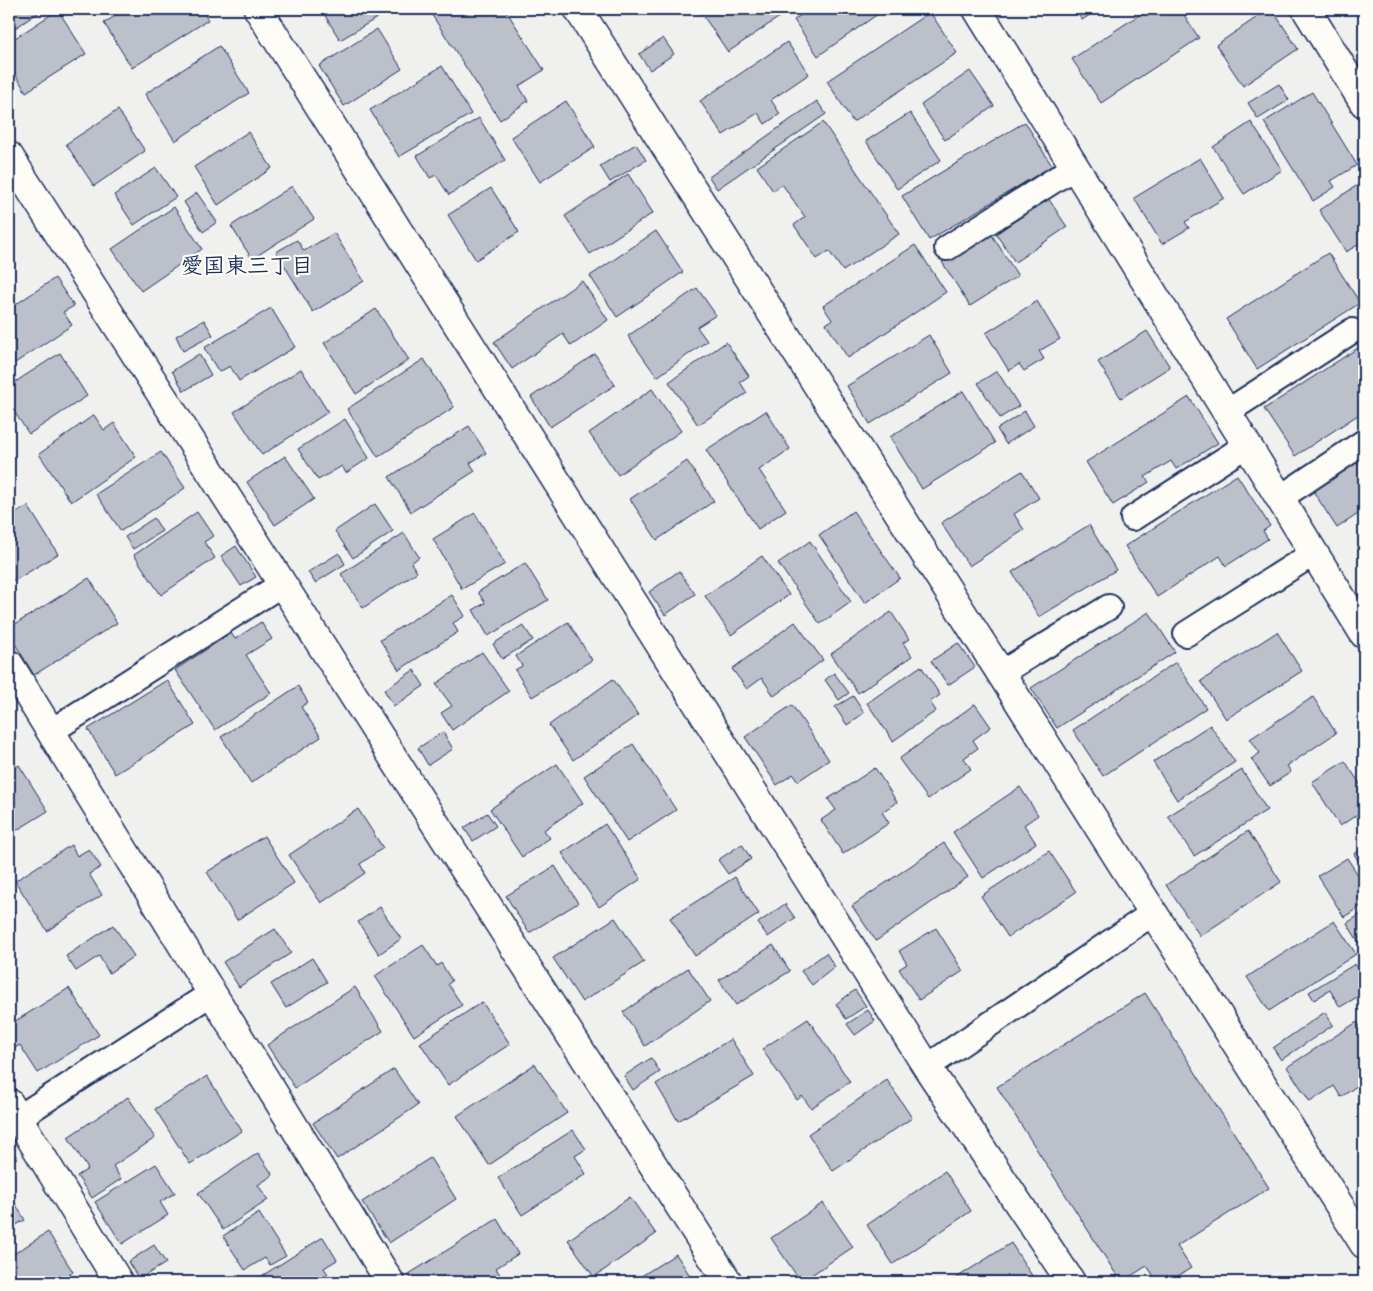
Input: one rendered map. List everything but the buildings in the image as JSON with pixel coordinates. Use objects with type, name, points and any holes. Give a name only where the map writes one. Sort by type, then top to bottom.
[{"type":"street","points":[[258,9],[927,1067],[1071,1282]]},
{"type":"street","points":[[578,9],[1364,1244]]},
{"type":"street","points":[[977,9],[1364,634]]},
{"type":"street","points":[[1306,9],[1364,103]]},
{"type":"street","points":[[9,156],[728,1282]]},
{"type":"street","points":[[9,664],[390,1282]]},
{"type":"street","points":[[13,1111],[118,1280],[115,1282]]},
{"type":"lane","points":[[947,248],[1075,167]]},
{"type":"lane","points":[[1227,412],[1352,331]]},
{"type":"lane","points":[[1280,498],[1364,442]]},
{"type":"lane","points":[[1133,518],[1247,445]]},
{"type":"lane","points":[[1186,634],[1314,553]]},
{"type":"lane","points":[[50,732],[282,584]]},
{"type":"lane","points":[[1001,673],[1109,607]]},
{"type":"lane","points":[[927,1067],[1153,913]]},
{"type":"lane","points":[[13,1111],[212,993]]},
{"type":"district","name":"愛国東三丁目","points":[[247,266]]}]
